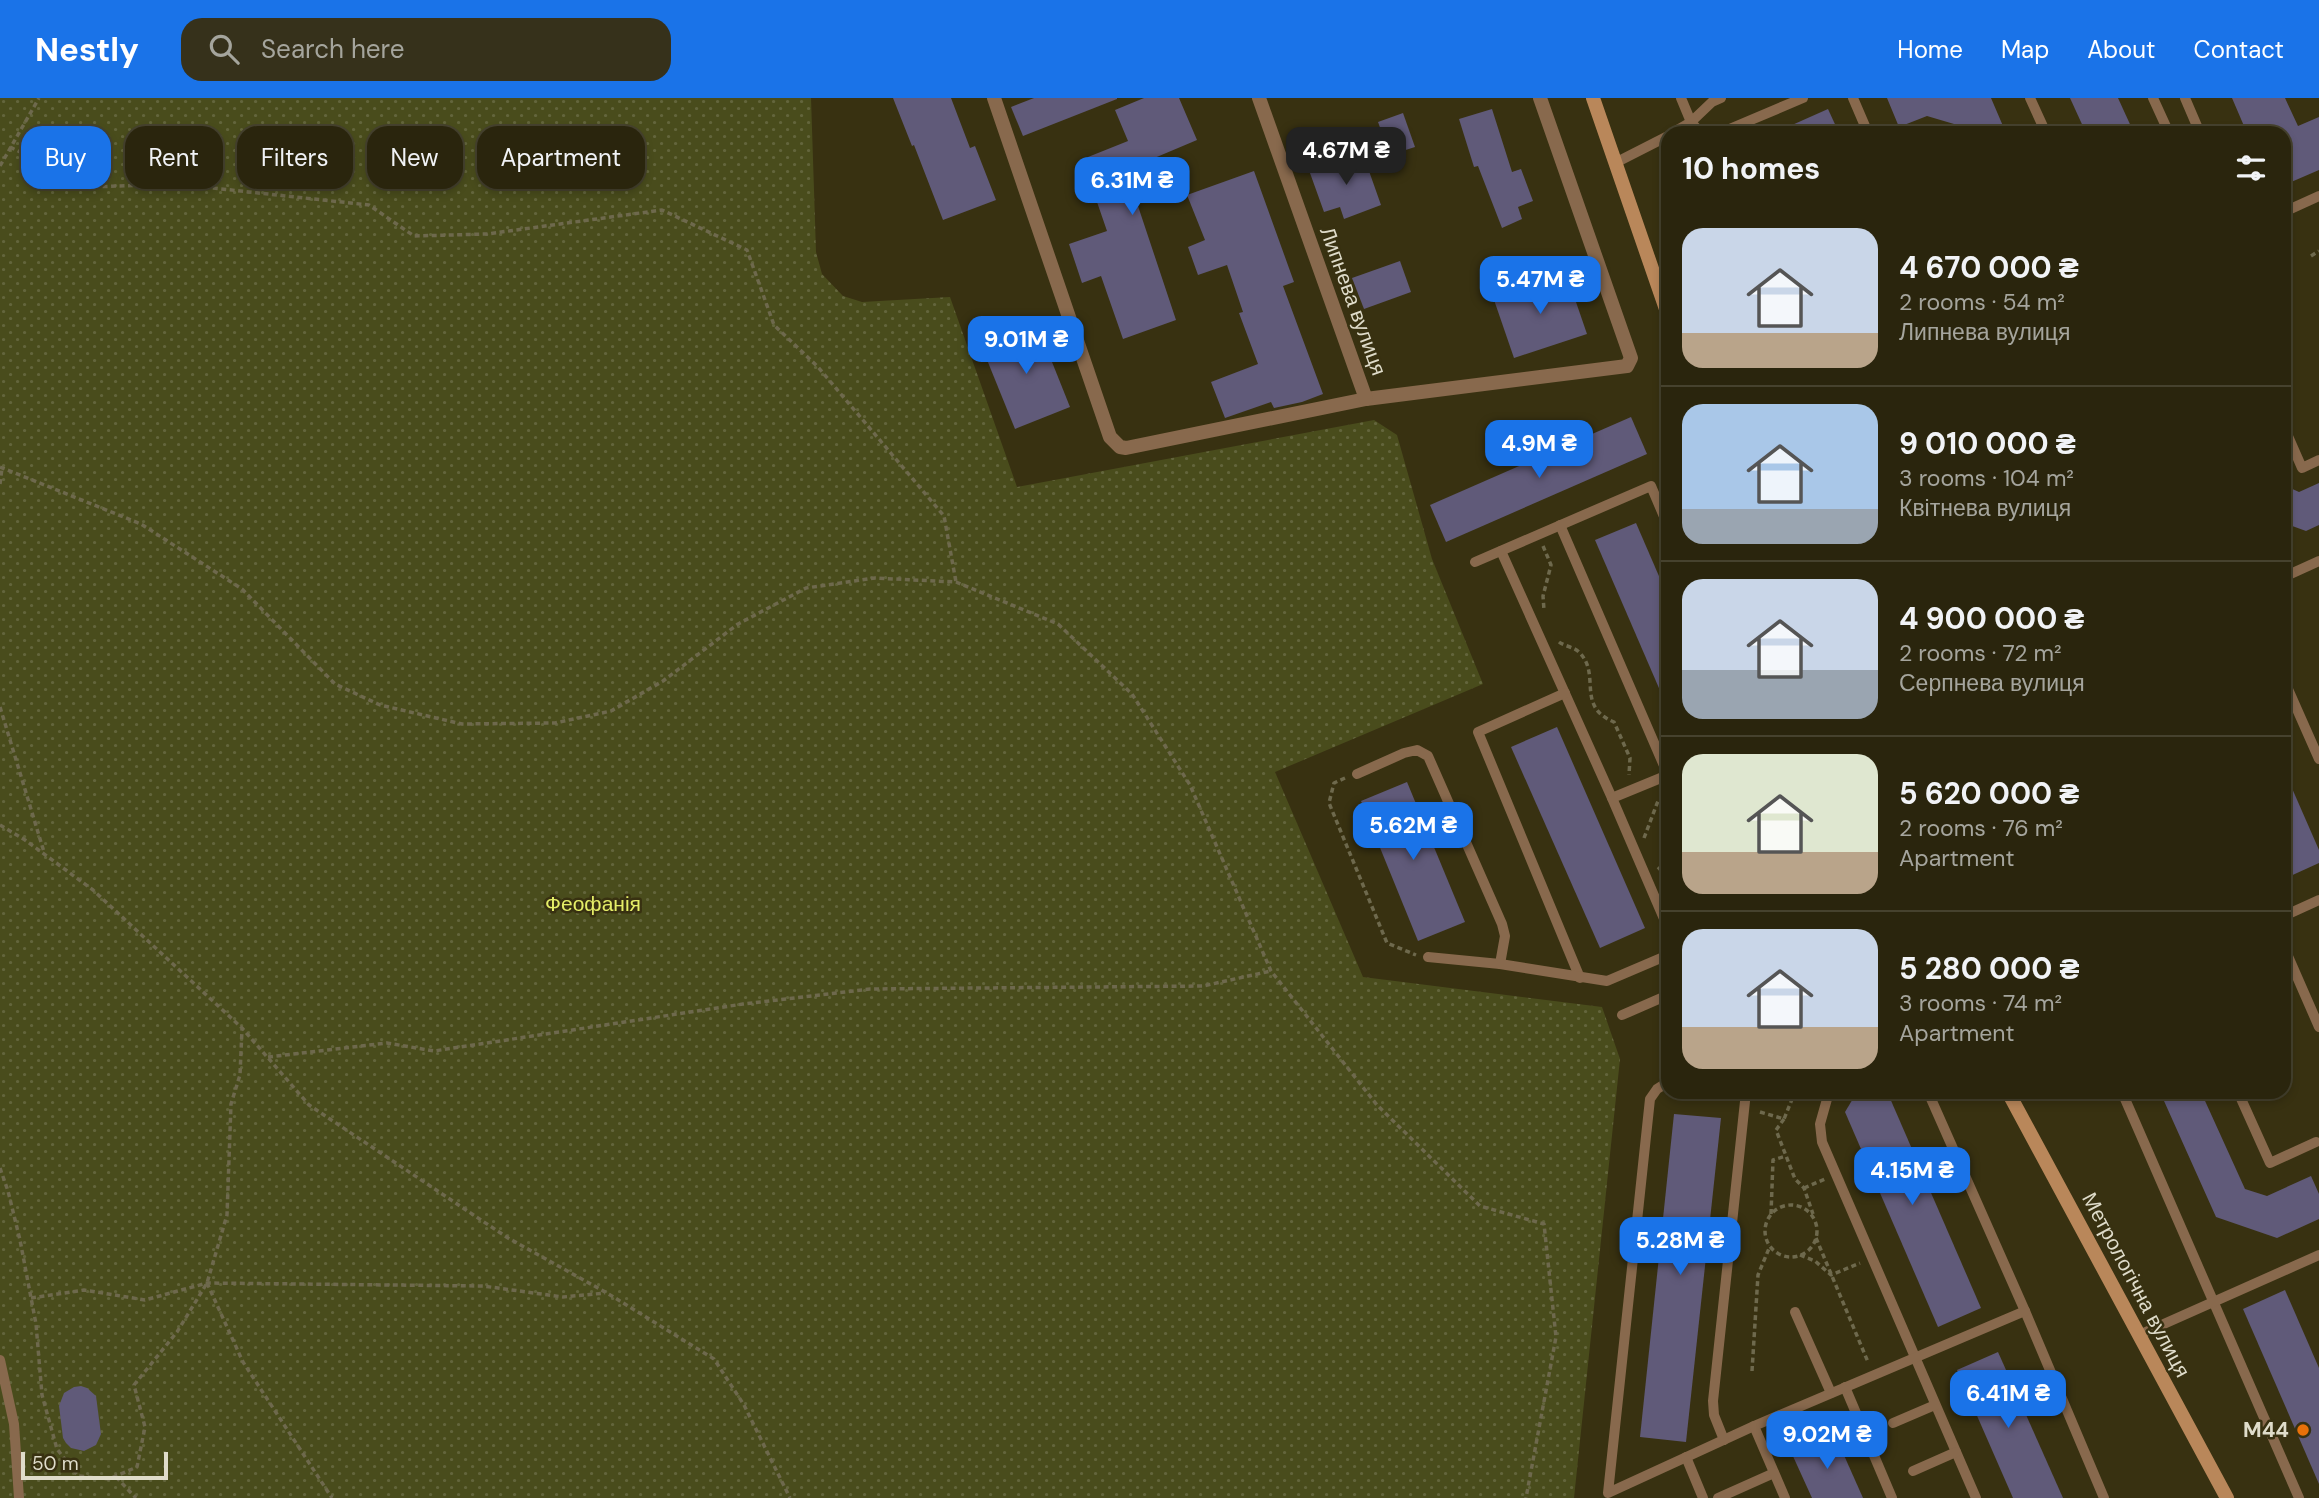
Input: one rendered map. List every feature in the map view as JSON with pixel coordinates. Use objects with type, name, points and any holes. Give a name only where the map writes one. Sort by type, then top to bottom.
[{"type":"street","points":[[994,98],[1110,437],[1120,447],[1366,399],[1627,366],[1632,358],[1540,98]]},
{"type":"street","name":"Липнева вулиця","points":[[1259,98],[1366,399]]},
{"type":"street","points":[[1593,98],[1661,295]]},
{"type":"street","name":"Метрологічна вулиця","points":[[2012,1099],[2227,1498]]},
{"type":"lane","points":[[1681,98],[1695,126]]},
{"type":"lane","points":[[1684,126],[1712,102],[1721,98]]},
{"type":"lane","points":[[1736,126],[1802,98]]},
{"type":"lane","points":[[1853,98],[1865,126]]},
{"type":"lane","points":[[2030,98],[2043,126]]},
{"type":"lane","points":[[2153,98],[2166,126]]},
{"type":"lane","points":[[2185,98],[2197,126]]},
{"type":"lane","points":[[1615,163],[1661,139]]},
{"type":"lane","points":[[2291,209],[2319,196]]},
{"type":"lane","points":[[2291,443],[2302,468],[2319,460]]},
{"type":"lane","points":[[1475,562],[1650,486],[1661,510]]},
{"type":"lane","points":[[1560,525],[1661,759]]},
{"type":"lane","points":[[1501,551],[1661,912]]},
{"type":"lane","points":[[2291,574],[2319,561]]},
{"type":"lane","points":[[1565,694],[1478,732],[1580,978]]},
{"type":"lane","points":[[2291,696],[2319,759]]},
{"type":"lane","points":[[1357,774],[1404,753],[1417,750],[1429,756],[1502,924],[1505,936],[1500,964]]},
{"type":"lane","points":[[1612,798],[1661,778]]},
{"type":"lane","points":[[2291,913],[2319,900]]},
{"type":"lane","points":[[1428,957],[1500,964],[1607,981],[1661,958]]},
{"type":"lane","points":[[2291,963],[2319,1027]]},
{"type":"lane","points":[[1622,1015],[1661,998]]},
{"type":"lane","points":[[1608,1496],[1650,1099],[1661,1086]]},
{"type":"lane","points":[[1724,1440],[1714,1415],[1713,1401],[1745,1099]]},
{"type":"lane","points":[[1827,1099],[1819,1131],[1835,1174],[1976,1498]]},
{"type":"lane","points":[[1931,1099],[2104,1498]]},
{"type":"lane","points":[[2125,1099],[2299,1498]]},
{"type":"lane","points":[[2241,1099],[2270,1163],[2318,1144]]},
{"type":"lane","points":[[2139,1335],[2319,1255]]},
{"type":"lane","points":[[1608,1496],[1754,1426],[2025,1311]]},
{"type":"lane","points":[[1795,1312],[1831,1393]]},
{"type":"lane","points":[[0,1360],[14,1424],[19,1498]]},
{"type":"lane","points":[[1845,1387],[1892,1498]]},
{"type":"lane","points":[[1893,1423],[1935,1405]]},
{"type":"lane","points":[[1754,1426],[1785,1498]]},
{"type":"lane","points":[[1913,1471],[1956,1452]]},
{"type":"lane","points":[[1686,1457],[1703,1498]]},
{"type":"lane","points":[[1718,1498],[1774,1473]]},
{"type":"path","points":[[0,166],[39,98]]},
{"type":"path","points":[[10,147],[90,187],[176,184],[369,205],[414,236],[486,234],[662,210],[747,250],[774,325],[818,367],[944,516],[956,582]]},
{"type":"path","points":[[2311,256],[2319,251]]},
{"type":"path","points":[[0,484],[1,468],[141,524],[242,589],[335,684],[380,705],[462,724],[555,723],[611,710],[663,681],[738,624],[806,588],[875,578],[956,582],[1058,624],[1132,694],[1190,785],[1271,971],[1377,1105],[1480,1206],[1544,1224],[1556,1337],[1527,1498]]},
{"type":"path","points":[[1538,535],[1550,565],[1544,596],[1544,617]]},
{"type":"path","points":[[1555,635],[1560,644],[1578,651],[1591,675],[1589,695],[1601,716],[1614,722],[1630,758],[1629,779]]},
{"type":"path","points":[[0,707],[45,854]]},
{"type":"path","points":[[1357,774],[1334,783],[1329,803],[1387,943],[1405,952],[1428,957]]},
{"type":"path","points":[[1644,838],[1658,801]]},
{"type":"path","points":[[0,825],[93,890],[242,1028],[309,1105],[508,1238],[607,1293],[714,1359],[744,1405],[790,1498]]},
{"type":"path","points":[[1654,862],[1661,870]]},
{"type":"path","points":[[268,1058],[387,1043],[434,1051],[743,1004],[870,989],[1203,986],[1271,971]]},
{"type":"path","points":[[0,1168],[9,1191],[20,1240],[36,1324],[42,1395],[57,1449],[78,1476],[109,1479],[137,1467],[145,1427],[134,1385],[177,1332],[207,1283],[228,1215],[231,1104],[240,1075],[242,1028]]},
{"type":"path","points":[[1792,1099],[1776,1130],[1795,1179],[1804,1188],[1815,1221],[1816,1238],[1868,1363]]},
{"type":"path","points":[[1760,1112],[1784,1119]]},
{"type":"path","points":[[1786,1156],[1773,1160],[1771,1214],[1765,1230],[1770,1247],[1783,1256],[1800,1255],[1815,1261],[1831,1275]]},
{"type":"path","points":[[1804,1188],[1835,1174]]},
{"type":"path","points":[[1771,1214],[1786,1205],[1795,1205],[1811,1214],[1815,1221]]},
{"type":"path","points":[[1800,1255],[1807,1251],[1816,1238]]},
{"type":"path","points":[[1752,1371],[1758,1275],[1770,1247]]},
{"type":"path","points":[[1831,1275],[1871,1259]]},
{"type":"path","points":[[207,1283],[243,1362],[332,1498]]},
{"type":"path","points":[[31,1298],[84,1290],[145,1300],[207,1283],[483,1286],[563,1297],[607,1293]]},
{"type":"path","points":[[116,1476],[136,1498]]},
{"type":"green space","name":"Феофанія","points":[[0,98],[811,98],[816,252],[822,274],[843,296],[862,302],[950,297],[1017,487],[1374,420],[1397,435],[1432,559],[1483,684],[1275,772],[1363,977],[1602,1007],[1620,1059],[1574,1498],[0,1498]]},
{"type":"building","points":[[893,98],[951,98],[970,148],[975,146],[996,200],[943,220]]},
{"type":"building","points":[[1034,98],[1117,99],[1023,136],[1011,107]]},
{"type":"building","points":[[1144,98],[1179,98],[1197,140],[1126,170],[1176,320],[1123,339],[1101,276],[1082,283],[1069,244],[1107,231],[1097,202],[1106,199],[1088,157],[1128,141],[1115,110]]},
{"type":"building","points":[[1887,98],[1991,98],[2003,126],[1955,126],[1927,116],[1899,126]]},
{"type":"building","points":[[2070,98],[2118,98],[2131,126],[2083,126]]},
{"type":"building","points":[[2232,98],[2285,98],[2298,126],[2319,117],[2319,170],[2291,182],[2291,126],[2244,126]]},
{"type":"building","points":[[1492,109],[1512,172],[1521,169],[1533,201],[1518,207],[1522,219],[1502,228],[1478,166],[1474,167],[1459,119]]},
{"type":"building","points":[[1828,109],[1836,126],[1790,126]]},
{"type":"building","points":[[1403,113],[1415,147],[1390,155],[1378,122]]},
{"type":"building","points":[[1363,154],[1381,205],[1344,219],[1340,207],[1324,212],[1310,173]]},
{"type":"building","points":[[1254,171],[1294,282],[1283,286],[1323,394],[1274,408],[1271,402],[1225,418],[1211,382],[1258,364],[1239,313],[1243,312],[1227,265],[1198,275],[1188,247],[1205,240],[1187,195]]},
{"type":"building","points":[[1400,261],[1411,292],[1364,309],[1352,278]]},
{"type":"building","points":[[1566,273],[1587,334],[1514,358],[1493,297]]},
{"type":"building","points":[[1036,322],[1070,407],[1015,429],[981,345]]},
{"type":"building","points":[[1631,417],[1647,454],[1446,542],[1430,505]]},
{"type":"building","points":[[2319,483],[2319,525],[2306,531],[2291,526],[2291,488],[2299,492]]},
{"type":"building","points":[[1636,523],[1661,581],[1661,693],[1595,540]]},
{"type":"building","points":[[1557,727],[1645,928],[1600,948],[1511,747]]},
{"type":"building","points":[[1407,782],[1465,922],[1418,941],[1361,801]]},
{"type":"building","points":[[2291,786],[2319,850],[2319,863],[2291,876]]},
{"type":"building","points":[[1853,1099],[1890,1099],[1981,1308],[1938,1327],[1845,1112]]},
{"type":"building","points":[[2163,1099],[2204,1099],[2245,1189],[2267,1196],[2311,1176],[2319,1194],[2319,1219],[2277,1238],[2216,1217]]},
{"type":"building","points":[[1674,1114],[1721,1118],[1686,1442],[1640,1437]]},
{"type":"building","points":[[2285,1290],[2319,1368],[2319,1484],[2243,1309]]},
{"type":"building","points":[[1998,1352],[2063,1498],[2013,1498],[1957,1370]]},
{"type":"building","points":[[81,1386],[96,1396],[101,1434],[96,1445],[84,1451],[71,1448],[63,1438],[59,1406],[64,1393]]},
{"type":"building","points":[[1835,1435],[1863,1498],[1812,1498],[1792,1454]]},
{"type":"place","name":"M44","points":[[2303,1430]]}]
